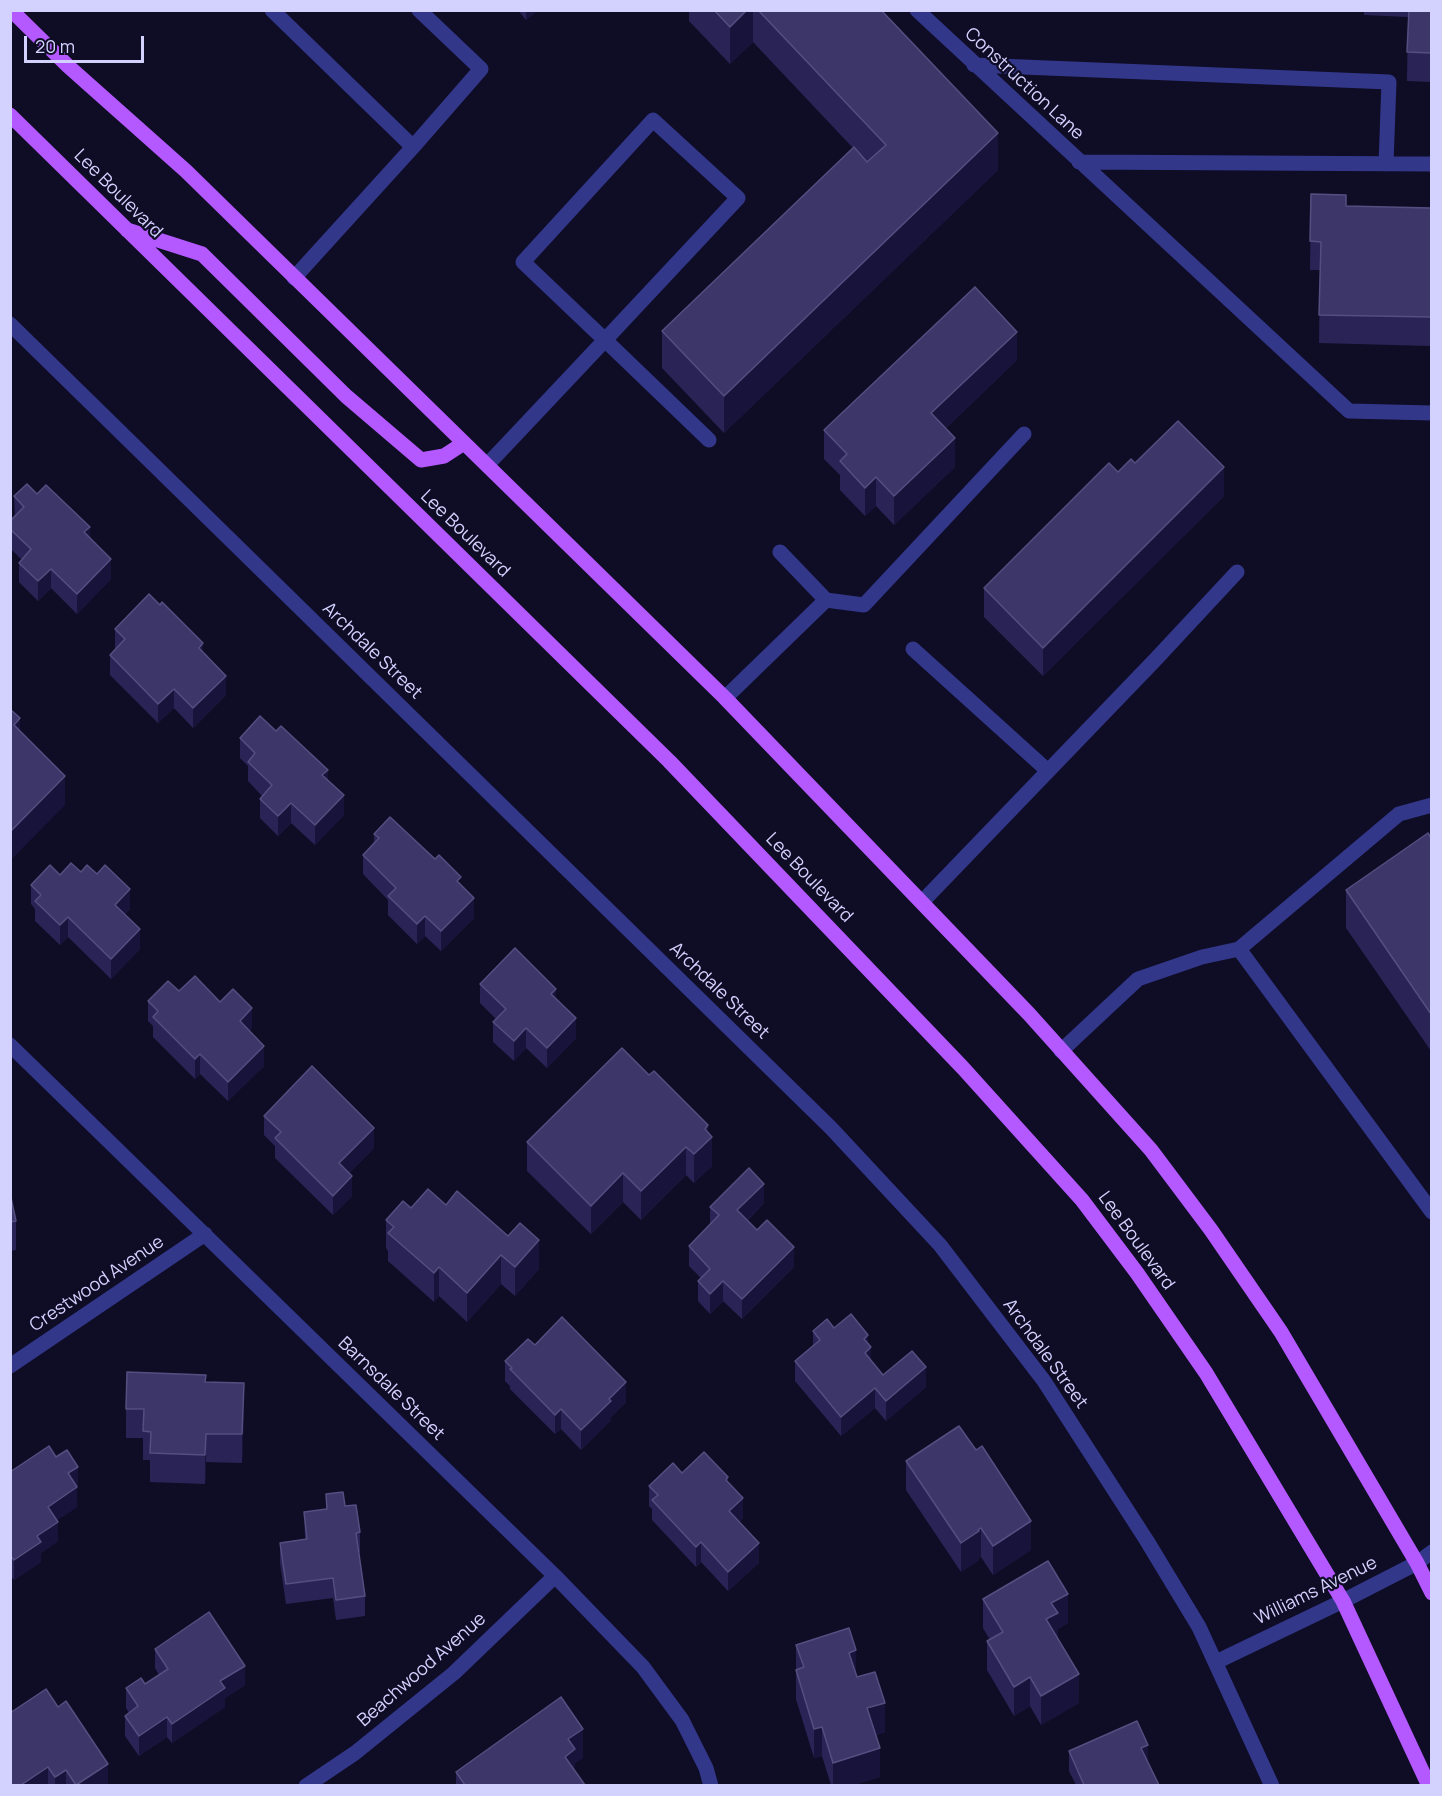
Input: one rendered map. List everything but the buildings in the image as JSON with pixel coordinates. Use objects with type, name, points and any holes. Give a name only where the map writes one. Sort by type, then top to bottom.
[{"type":"main road","points":[[11,10],[68,66],[186,171],[725,698],[1029,1014],[1151,1150],[1211,1230],[1281,1332],[1417,1563],[1431,1593]]},
{"type":"main road","name":"Lee Boulevard","points":[[10,115],[669,761],[963,1068],[1082,1200],[1206,1373],[1343,1601],[1429,1785]]},
{"type":"main road","points":[[124,229],[202,254],[346,396],[421,460],[444,456],[464,443]]},
{"type":"street","points":[[272,10],[413,147]]},
{"type":"street","points":[[294,278],[481,69],[419,10]]},
{"type":"street","name":"Construction Lane","points":[[917,10],[1349,411],[1431,413]]},
{"type":"street","points":[[974,65],[1389,82],[1386,164]]},
{"type":"street","points":[[487,465],[604,340],[738,198],[652,120],[523,261],[604,340],[709,440]]},
{"type":"street","points":[[1079,162],[1431,164]]},
{"type":"street","name":"Archdale Street","points":[[10,324],[831,1128],[939,1245],[1044,1381],[1153,1551],[1199,1627],[1272,1785]]},
{"type":"street","points":[[780,552],[826,600],[864,605],[1024,434]]},
{"type":"street","points":[[922,902],[1237,572]]},
{"type":"street","points":[[725,698],[826,600]]},
{"type":"street","points":[[913,649],[1048,771]]},
{"type":"street","points":[[1061,1051],[1138,979],[1202,957],[1239,949],[1399,814],[1431,805]]},
{"type":"street","points":[[1239,949],[1431,1212]]},
{"type":"street","name":"Barnsdale Street","points":[[10,1046],[555,1576],[643,1667],[682,1720],[706,1768],[711,1785]]},
{"type":"street","name":"Crestwood Avenue","points":[[10,1366],[205,1234]]},
{"type":"street","name":"Williams Avenue","points":[[1216,1662],[1417,1563],[1431,1551]]},
{"type":"street","name":"Beachwood Avenue","points":[[306,1785],[355,1752],[454,1673],[555,1576]]}]
